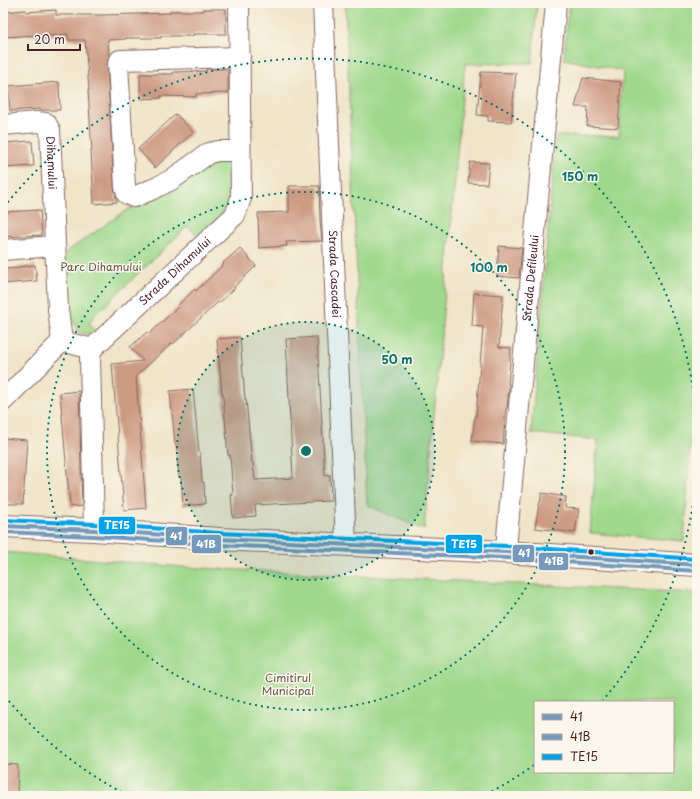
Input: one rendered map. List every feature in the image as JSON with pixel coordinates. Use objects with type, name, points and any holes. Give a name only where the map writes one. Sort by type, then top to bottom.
[{"type":"street","name":"Strada Dihamului","points":[[92,349],[235,215],[240,198],[239,3]]},
{"type":"street","name":"Strada Cascadei","points":[[323,3],[346,545]]},
{"type":"street","name":"Strada Defileului","points":[[506,552],[556,3]]},
{"type":"street","points":[[240,56],[124,59],[120,60],[118,64],[125,187],[128,194],[134,197],[171,180],[210,153],[218,151],[240,151]]},
{"type":"street","name":"Dihamului","points":[[3,125],[37,122],[46,123],[50,130],[54,246],[58,309],[62,341]]},
{"type":"street","points":[[3,250],[54,246]]},
{"type":"street","points":[[3,401],[62,341],[92,349],[90,357],[94,530]]},
{"type":"street","points":[[3,526],[94,530],[219,539],[506,552],[697,565]]},
{"type":"green space","points":[[345,3],[537,3],[532,63],[465,64],[424,530],[367,505]]},
{"type":"green space","points":[[569,3],[697,3],[697,343],[684,541],[590,533],[598,440],[531,433],[556,136],[619,136],[623,71],[564,59]]},
{"type":"green space","name":"Parc Dihamului","points":[[229,154],[232,211],[200,239],[188,226],[94,316],[89,324],[99,335],[80,333],[67,311],[61,294],[67,284],[65,253],[119,215],[194,166]]},
{"type":"green space","name":"Cimitirul Municipal","points":[[3,552],[183,567],[697,593],[697,796],[3,796]]},
{"type":"building","points":[[203,9],[226,9],[226,34],[193,34],[193,36],[161,36],[161,38],[126,38],[108,40],[109,56],[107,65],[114,188],[117,202],[94,204],[89,90],[85,40],[68,40],[68,34],[35,37],[35,35],[5,37],[3,12],[56,10],[56,15],[103,15],[170,13],[170,11],[203,11]]},
{"type":"building","points":[[206,69],[228,69],[228,93],[196,94],[196,97],[160,96],[162,98],[140,99],[140,74],[173,74],[173,72],[207,71]]},
{"type":"building","points":[[481,72],[516,73],[511,122],[488,121],[488,116],[477,115]]},
{"type":"building","points":[[583,78],[621,82],[618,128],[587,126],[588,107],[575,107]]},
{"type":"building","points":[[59,82],[60,110],[40,109],[10,111],[8,86]]},
{"type":"building","points":[[176,114],[193,132],[155,168],[138,149]]},
{"type":"building","points":[[32,141],[34,166],[3,168],[3,143]]},
{"type":"building","points":[[470,162],[489,163],[487,184],[468,183]]},
{"type":"building","points":[[289,186],[319,186],[322,241],[286,242],[287,246],[259,248],[258,213],[289,212]]},
{"type":"building","points":[[40,210],[42,235],[3,237],[3,212]]},
{"type":"building","points":[[499,246],[522,248],[519,278],[497,276]]},
{"type":"building","points":[[240,248],[256,266],[219,303],[218,302],[136,376],[146,508],[124,510],[112,364],[143,361],[130,347],[147,332],[149,334]]},
{"type":"building","points":[[35,265],[37,281],[3,284],[3,269]]},
{"type":"building","points":[[474,293],[503,295],[499,347],[511,348],[508,384],[509,389],[503,444],[472,441],[476,417],[483,327],[472,326]]},
{"type":"building","points":[[240,337],[245,399],[255,480],[293,478],[286,339],[317,337],[325,476],[330,475],[331,501],[255,505],[256,516],[233,518],[230,455],[228,455],[217,339]]},
{"type":"building","points":[[193,389],[202,482],[204,482],[205,504],[183,506],[181,477],[179,477],[170,391]]},
{"type":"building","points":[[79,391],[82,506],[70,507],[60,393]]},
{"type":"building","points":[[3,438],[27,440],[23,504],[3,504]]},
{"type":"building","points":[[542,493],[566,497],[565,508],[579,509],[575,533],[535,528]]},
{"type":"building","points":[[3,764],[18,765],[17,796],[3,796]]},
{"type":"transit line","name":"TE15","points":[[3,520],[94,524],[219,533],[506,546],[697,559]]},
{"type":"transit line","name":"41","points":[[3,526],[94,530],[219,539],[506,552],[697,565]]},
{"type":"transit line","name":"41B","points":[[3,532],[94,536],[219,545],[506,558],[697,571]]}]
